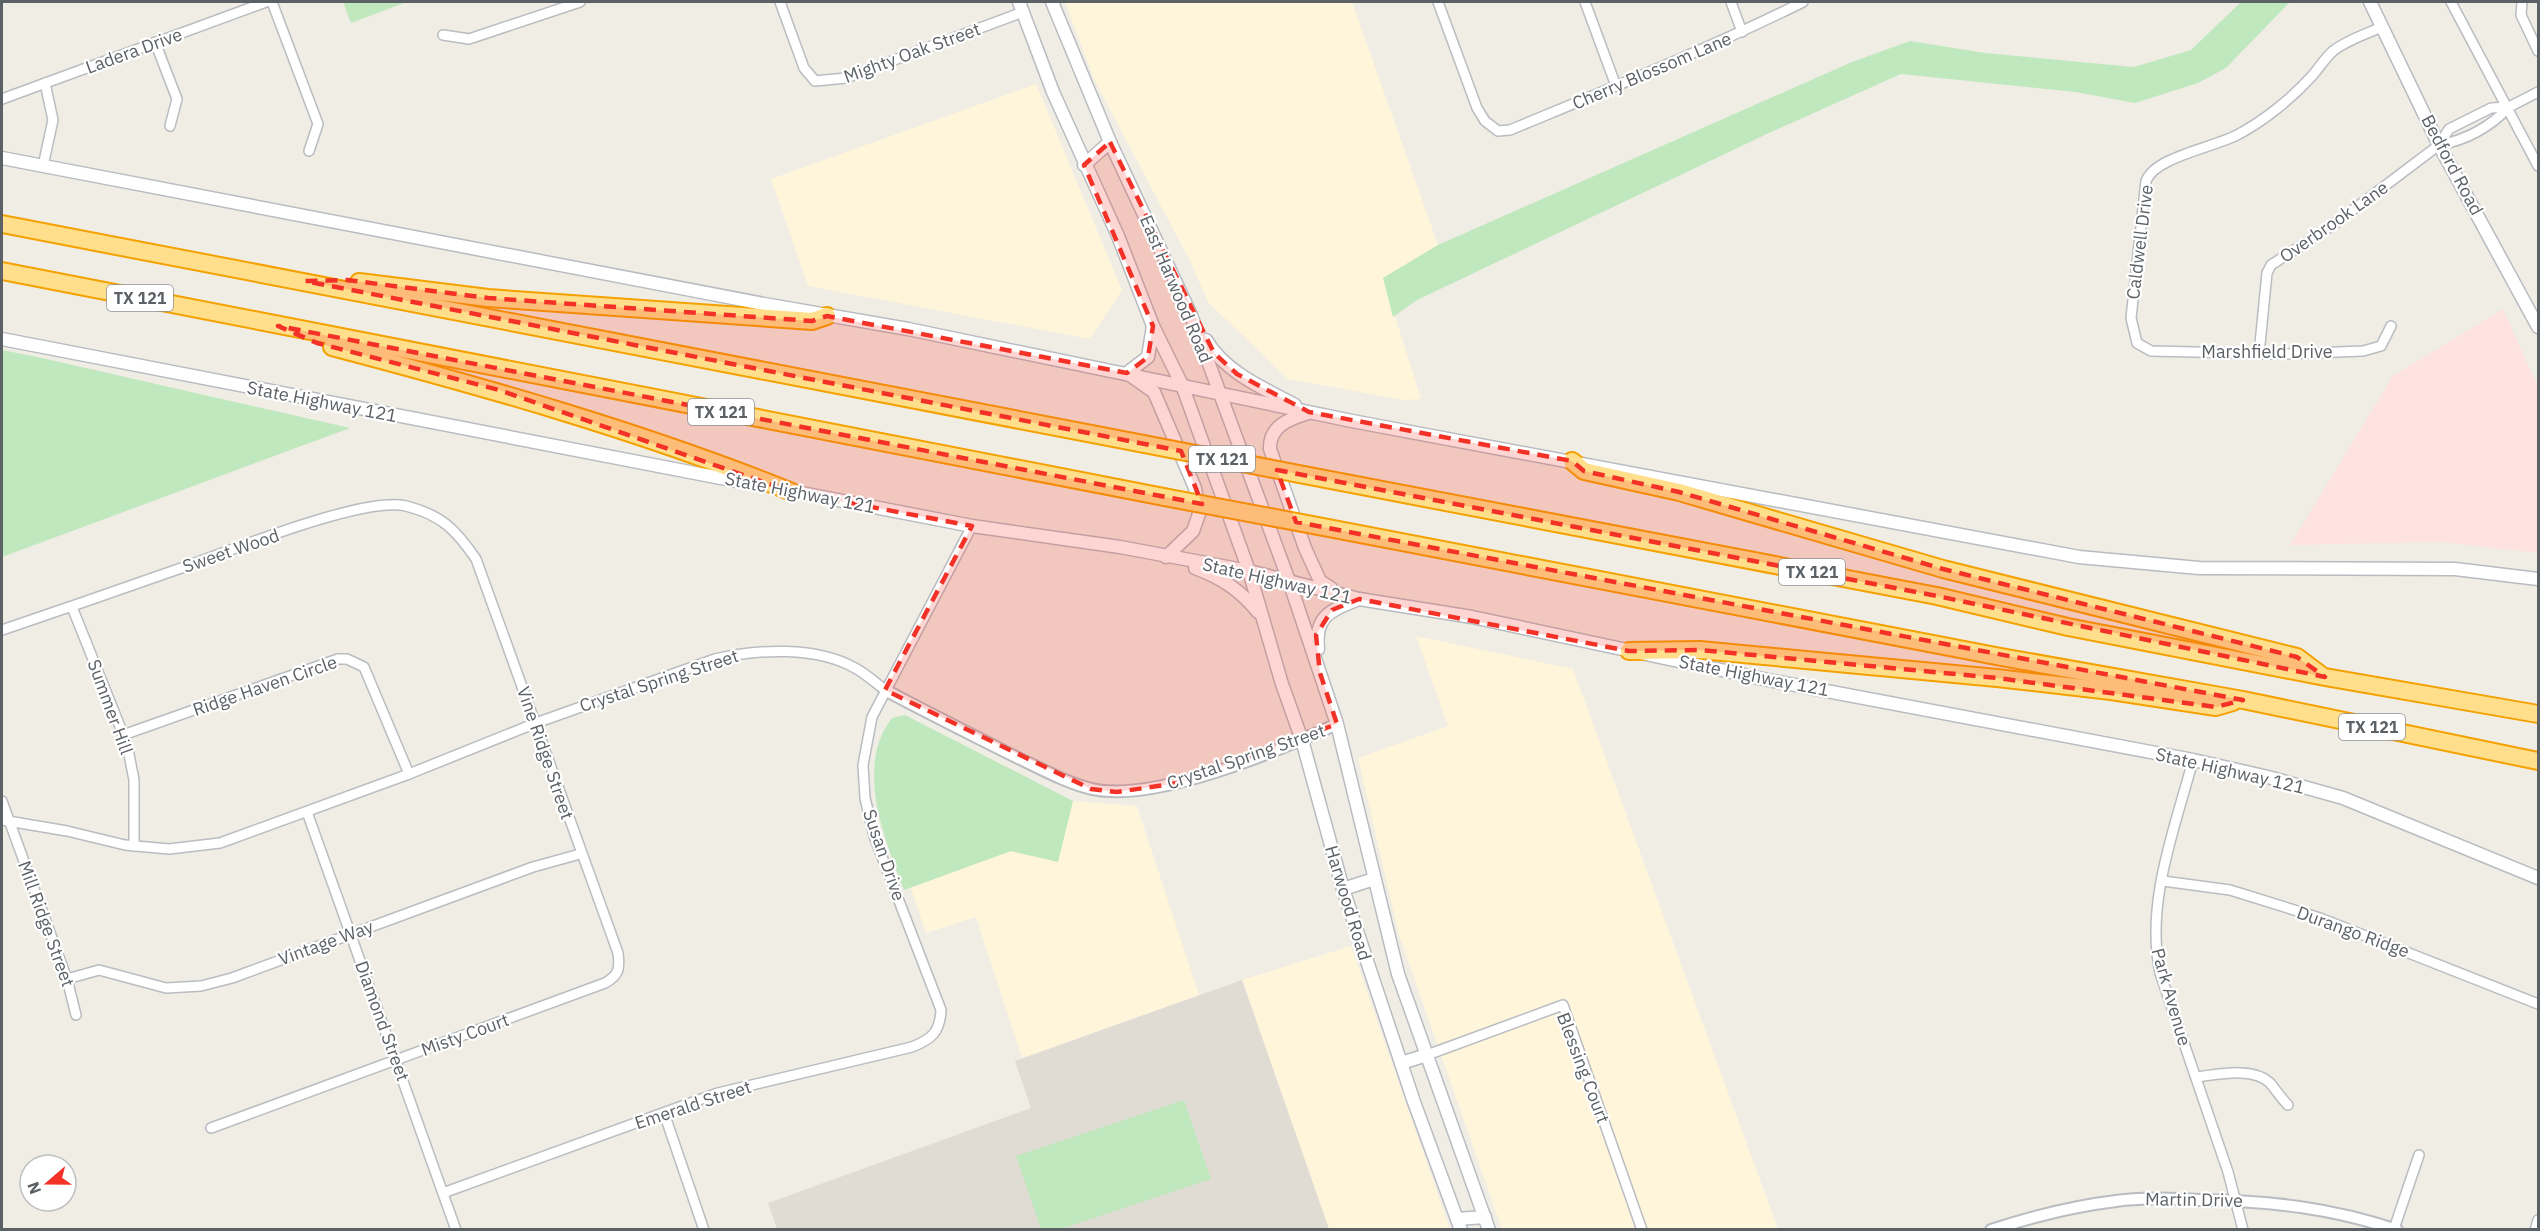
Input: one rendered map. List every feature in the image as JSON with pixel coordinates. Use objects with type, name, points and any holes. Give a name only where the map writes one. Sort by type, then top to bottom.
[{"type":"highway","name":"TX 121","points":[[2,224],[305,280],[1937,596],[2068,627],[2325,677],[2538,714]]},
{"type":"highway","name":"TX 121","points":[[2,271],[1164,497],[2001,657],[2243,700],[2538,760]]},
{"type":"highway","points":[[305,280],[347,280],[488,298],[812,321],[827,316]]},
{"type":"highway","points":[[278,326],[317,343],[531,401],[726,465],[792,492]]},
{"type":"highway","points":[[1572,461],[1584,471],[1679,492],[1943,569],[2297,657],[2325,677]]},
{"type":"highway","points":[[1629,651],[1700,650],[1950,673],[2111,691],[2216,707],[2243,700]]},
{"type":"main road","name":"East Harwood Road","points":[[1052,2],[1110,142],[1191,315],[1289,581]]},
{"type":"main road","name":"Bedford Road","points":[[2370,2],[2439,145],[2538,327]]},
{"type":"main road","name":"East Harwood Road","points":[[1021,7],[1084,165],[1118,236],[1153,326],[1182,385],[1249,571]]},
{"type":"main road","points":[[1084,165],[1110,142]]},
{"type":"main road","points":[[2,158],[827,316],[908,329],[1310,412],[2091,559],[2199,568],[2455,569],[2538,579]]},
{"type":"main road","points":[[1191,315],[1214,353],[1237,374],[1310,412]]},
{"type":"main road","points":[[1127,373],[1148,357],[1153,326]]},
{"type":"main road","name":"State Highway 121","points":[[2,339],[972,526],[1120,547],[1249,571],[1359,599],[1472,617],[1629,651],[2193,760],[2268,777],[2343,798],[2538,878]]},
{"type":"main road","points":[[1127,373],[1154,392],[1195,488],[1199,514],[1193,531],[1166,557],[1221,578],[1246,596],[1261,615]]},
{"type":"main road","points":[[1310,412],[1288,419],[1275,429],[1270,440],[1270,449],[1305,548],[1320,581],[1359,599]]},
{"type":"main road","name":"Harwood Road","points":[[1249,571],[1302,740],[1342,889],[1459,1224]]},
{"type":"main road","name":"Harwood Road","points":[[1289,581],[1336,724],[1398,974],[1489,1230]]},
{"type":"main road","points":[[1320,673],[1316,635],[1321,621],[1332,610],[1359,599]]},
{"type":"main road","points":[[1342,889],[1374,879]]},
{"type":"main road","points":[[1401,1063],[1427,1055]]},
{"type":"main road","points":[[1459,1224],[1485,1217]]},
{"type":"street","name":"Ladera Drive","points":[[2,99],[266,2]]},
{"type":"street","points":[[272,2],[318,124],[309,151]]},
{"type":"street","points":[[443,35],[469,39],[580,2]]},
{"type":"street","name":"Mighty Oak Street","points":[[780,2],[804,68],[815,81],[823,82],[846,78],[1021,7]]},
{"type":"street","name":"Cherry Blossom Lane","points":[[1438,2],[1477,108],[1485,121],[1498,131],[1510,130],[1616,86],[1742,32],[1803,2]]},
{"type":"street","points":[[1585,2],[1616,86]]},
{"type":"street","points":[[1731,2],[1742,32]]},
{"type":"street","points":[[2451,2],[2538,166]]},
{"type":"street","points":[[2522,2],[2521,15],[2538,51]]},
{"type":"street","name":"Caldwell Drive","points":[[2135,339],[2132,318],[2145,181],[2149,173],[2166,161],[2214,146],[2263,119],[2311,77],[2332,52],[2344,43],[2382,27]]},
{"type":"street","points":[[156,42],[177,99],[170,126]]},
{"type":"street","points":[[43,166],[53,120],[45,83]]},
{"type":"street","name":"Overbrook Lane","points":[[2259,354],[2267,273],[2271,265],[2333,225],[2439,145],[2449,129],[2490,108],[2508,106],[2538,92]]},
{"type":"street","name":"Overbrook Lane","points":[[2439,145],[2457,142],[2495,122],[2508,106]]},
{"type":"street","name":"Marshfield Drive","points":[[2135,339],[2142,348],[2151,351],[2259,354],[2363,351],[2381,346],[2391,326]]},
{"type":"street","name":"Sweet Wood","points":[[2,630],[264,538],[337,515],[373,507],[404,505],[429,514],[459,535]]},
{"type":"street","name":"Susan Drive","points":[[940,1023],[941,1010],[874,836],[865,798],[863,765],[870,725],[885,690],[972,526]]},
{"type":"street","name":"Vine Ridge Street","points":[[459,535],[476,560],[536,723],[580,854],[618,953],[620,966],[616,976]]},
{"type":"street","name":"Summer Hill","points":[[72,607],[123,735],[134,780],[134,846]]},
{"type":"street","name":"Crystal Spring Street","points":[[5,821],[68,831],[134,846],[169,849],[219,843],[409,774],[536,723],[715,659],[771,650],[822,657],[855,668],[885,690],[1053,774],[1091,789],[1116,792],[1178,783],[1302,740],[1336,724]]},
{"type":"street","name":"Ridge Haven Circle","points":[[123,735],[338,659],[347,659],[364,667],[409,774]]},
{"type":"street","name":"Park Avenue","points":[[2193,760],[2163,881],[2155,947],[2160,973],[2236,1200],[2243,1230]]},
{"type":"street","name":"Mill Ridge Street","points":[[2,801],[5,821],[67,979],[76,1015]]},
{"type":"street","name":"Diamond Street","points":[[307,812],[456,1230]]},
{"type":"street","name":"Vintage Way","points":[[67,979],[99,970],[166,988],[201,986],[232,978],[533,867],[580,854]]},
{"type":"street","name":"Durango Ridge","points":[[2163,881],[2230,890],[2320,918],[2538,1004]]},
{"type":"street","name":"Misty Court","points":[[211,1128],[605,983],[616,976]]},
{"type":"street","name":"Blessing Court","points":[[1427,1055],[1563,1005],[1642,1230]]},
{"type":"street","name":"Emerald Street","points":[[443,1193],[718,1093],[912,1047],[935,1035],[940,1023]]},
{"type":"street","points":[[2196,1077],[2236,1073],[2253,1076],[2271,1084],[2288,1105]]},
{"type":"street","points":[[664,1113],[705,1230]]},
{"type":"street","points":[[2395,1229],[2419,1155]]},
{"type":"street","name":"Martin Drive","points":[[1991,1230],[2025,1219],[2115,1201],[2155,1198],[2236,1200],[2329,1210],[2395,1229]]},
{"type":"street","points":[[2535,1230],[2538,1220]]},
{"type":"highlighted area","points":[[1110,142],[1214,353],[1237,374],[1309,412],[1572,461],[1584,471],[1679,492],[1943,569],[2297,657],[2325,677],[1937,596],[1277,470],[1296,522],[2243,700],[2216,707],[1997,678],[1700,650],[1629,651],[1359,599],[1332,610],[1316,635],[1320,673],[1337,724],[1178,783],[1117,792],[1091,789],[885,690],[972,526],[792,492],[499,390],[317,343],[278,326],[1202,504],[1181,451],[305,281],[347,280],[488,298],[812,321],[827,316],[1127,373],[1148,357],[1153,326],[1084,165]]},
{"type":"shaded area","points":[[1065,2],[1352,2],[1438,245],[1383,278],[1421,399],[1404,400],[1288,379],[1208,302],[1190,261],[1095,81]]},
{"type":"shaded area","points":[[1036,84],[1122,290],[1090,339],[808,286],[771,179]]},
{"type":"shaded area","points":[[2503,309],[2538,387],[2538,553],[2440,542],[2290,545],[2393,376]]},
{"type":"shaded area","points":[[1416,636],[1573,669],[1778,1229],[1502,1229],[1399,935],[1358,758],[1448,726]]},
{"type":"shaded area","points":[[1073,801],[1137,806],[1199,995],[1022,1058],[976,917],[926,933],[911,888],[1011,851],[1058,862]]},
{"type":"shaded area","points":[[1351,946],[1450,1229],[1329,1229],[1242,980]]},
{"type":"shaded area","points":[[1242,980],[1329,1229],[777,1229],[768,1203],[1031,1108],[1015,1061]]},
{"type":"green space","points":[[343,2],[407,2],[351,23]]},
{"type":"green space","points":[[2241,2],[2290,2],[2226,68],[2198,83],[2135,103],[2075,92],[1901,74],[1769,133],[1417,300],[1393,317],[1383,278],[1438,245],[1852,62],[1910,41],[1985,53],[2134,67],[2191,50]]},
{"type":"green space","points":[[2,350],[42,358],[350,428],[2,557]]},
{"type":"green space","points":[[905,715],[1073,801],[1058,862],[1011,851],[904,890],[882,827],[874,781],[875,759],[881,737],[892,718]]},
{"type":"green space","points":[[1184,1100],[1211,1179],[1061,1229],[1041,1229],[1016,1156]]}]
